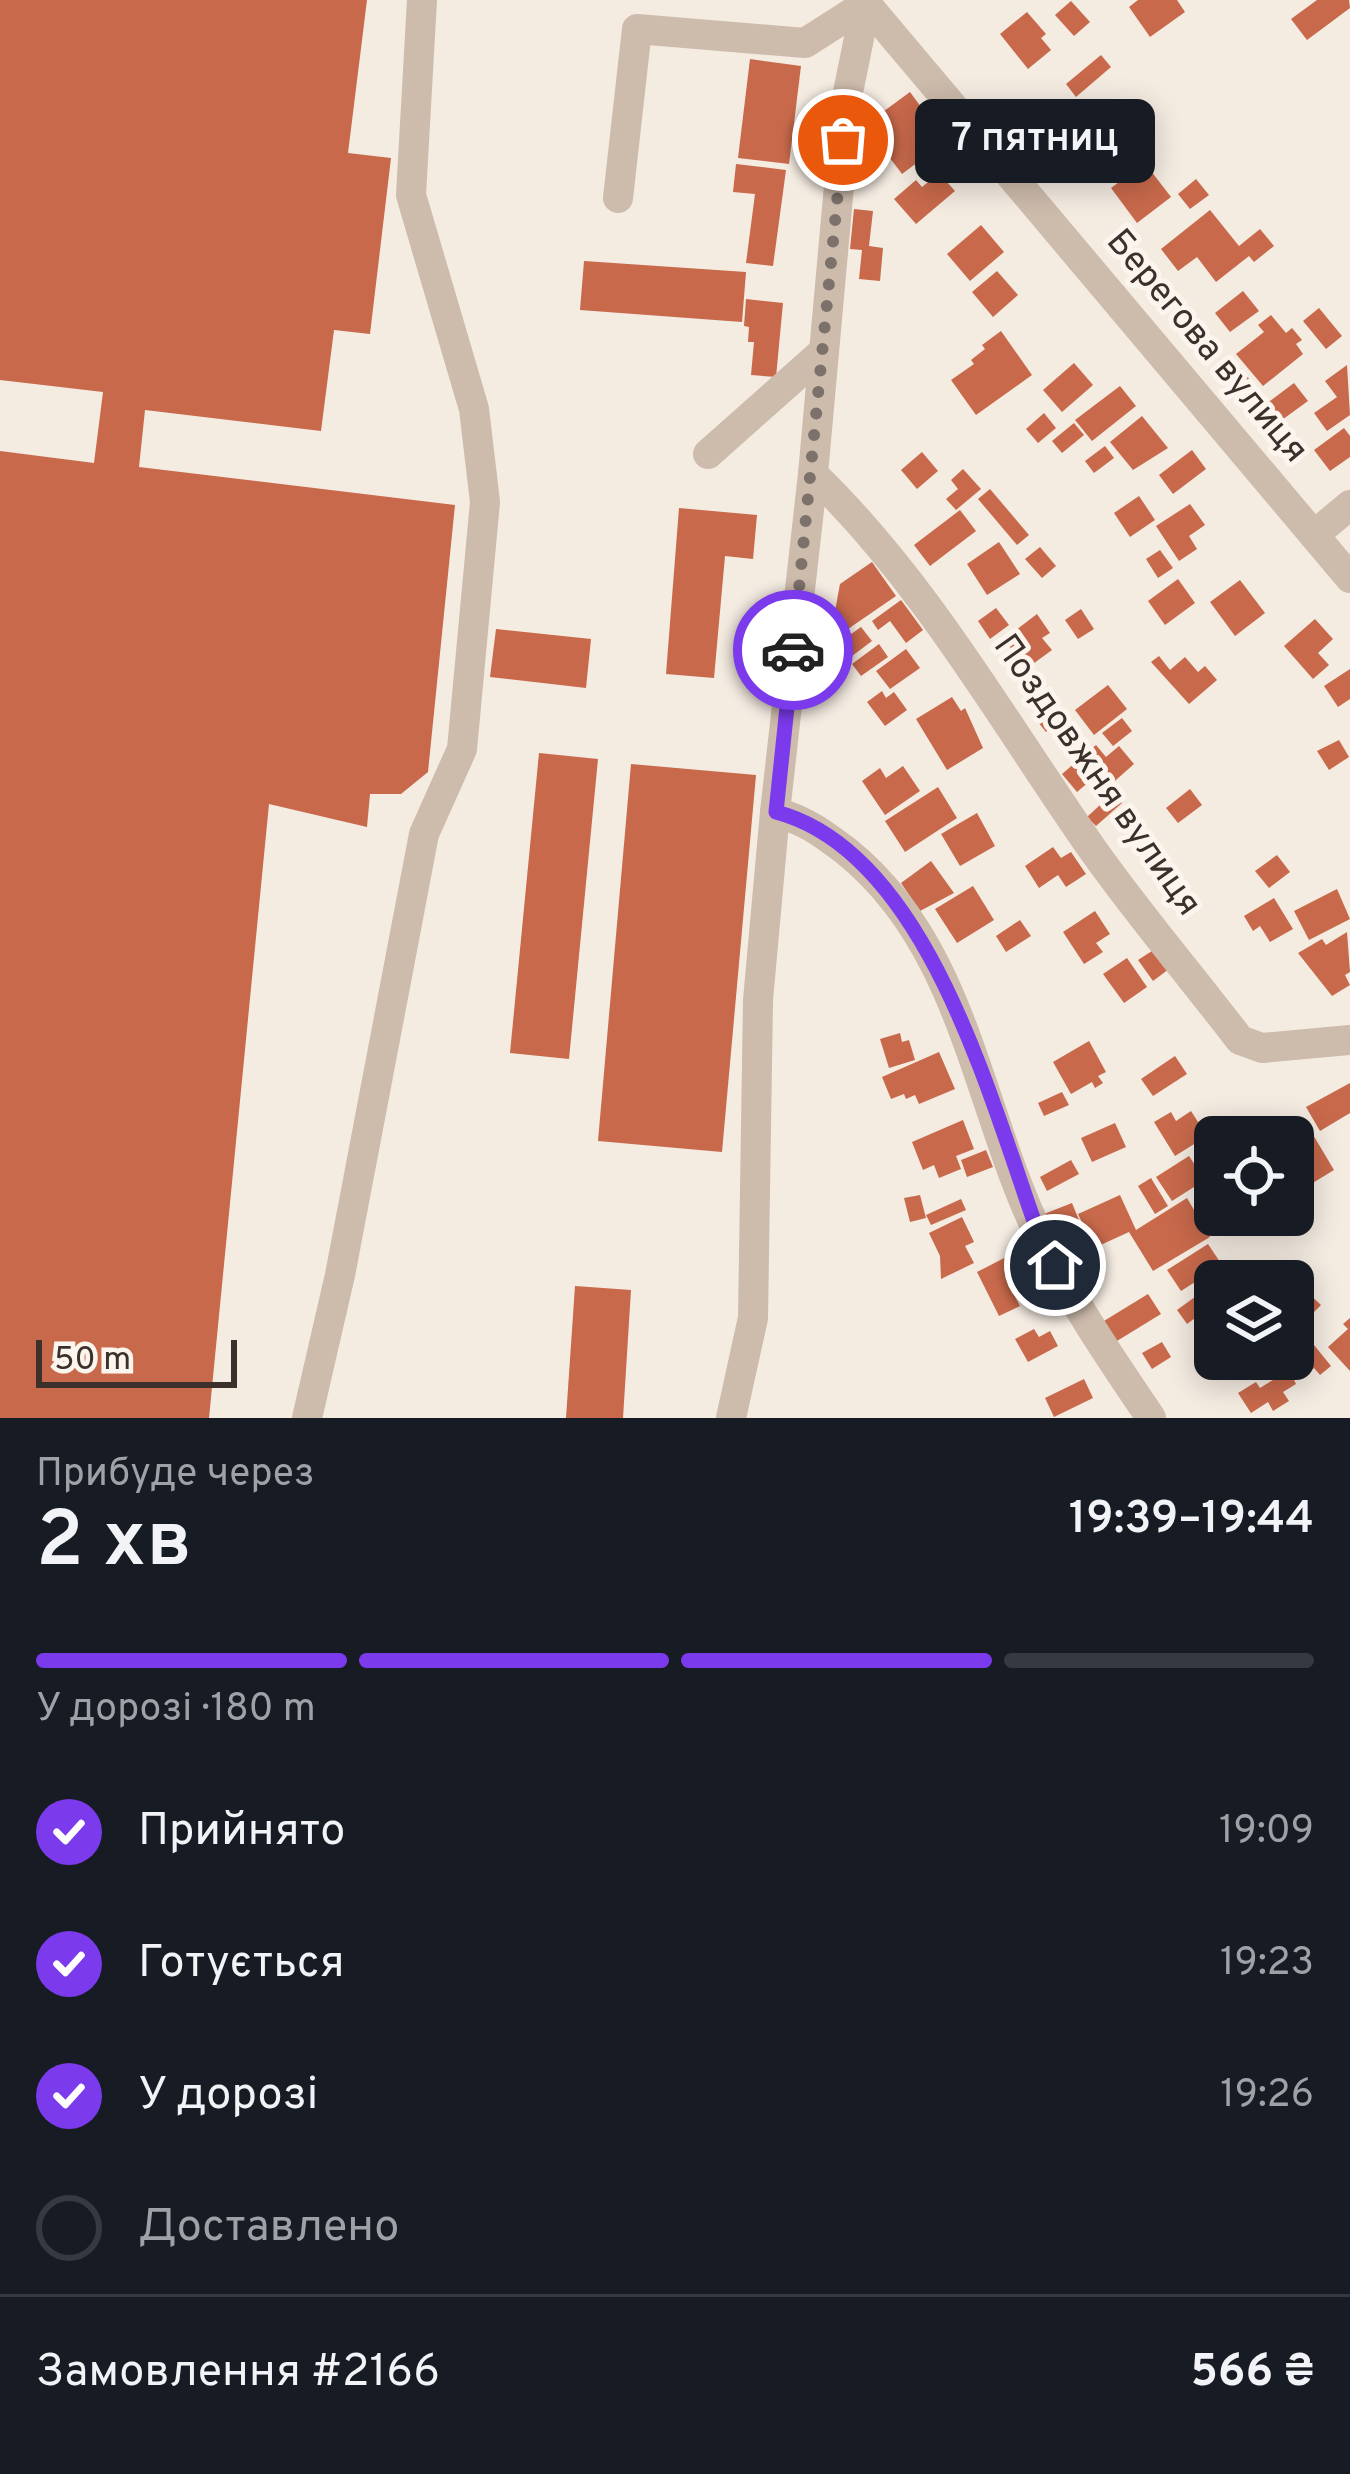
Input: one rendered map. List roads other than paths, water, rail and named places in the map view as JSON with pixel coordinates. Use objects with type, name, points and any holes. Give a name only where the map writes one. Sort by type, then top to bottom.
[{"type":"street","points":[[308,1418],[424,834],[462,748],[485,502],[475,409],[411,195],[422,0]]},
{"type":"street","points":[[618,198],[637,29],[805,43],[865,2]]},
{"type":"street","points":[[731,1418],[753,1318],[758,1000],[847,97],[865,2]]},
{"type":"street","name":"Берегова вулиця","points":[[865,2],[1350,578]]},
{"type":"street","points":[[708,454],[824,351]]},
{"type":"street","name":"Поздовжня вулиця","points":[[813,474],[848,508],[964,657],[1095,853],[1240,1040],[1262,1048],[1350,1040]]},
{"type":"street","points":[[1314,536],[1350,505]]},
{"type":"street","points":[[776,812],[806,820],[873,873],[916,932],[954,1003],[1039,1235],[1088,1324],[1151,1418]]},
{"type":"place","name":"7 пятниц","points":[[843,140]]}]
